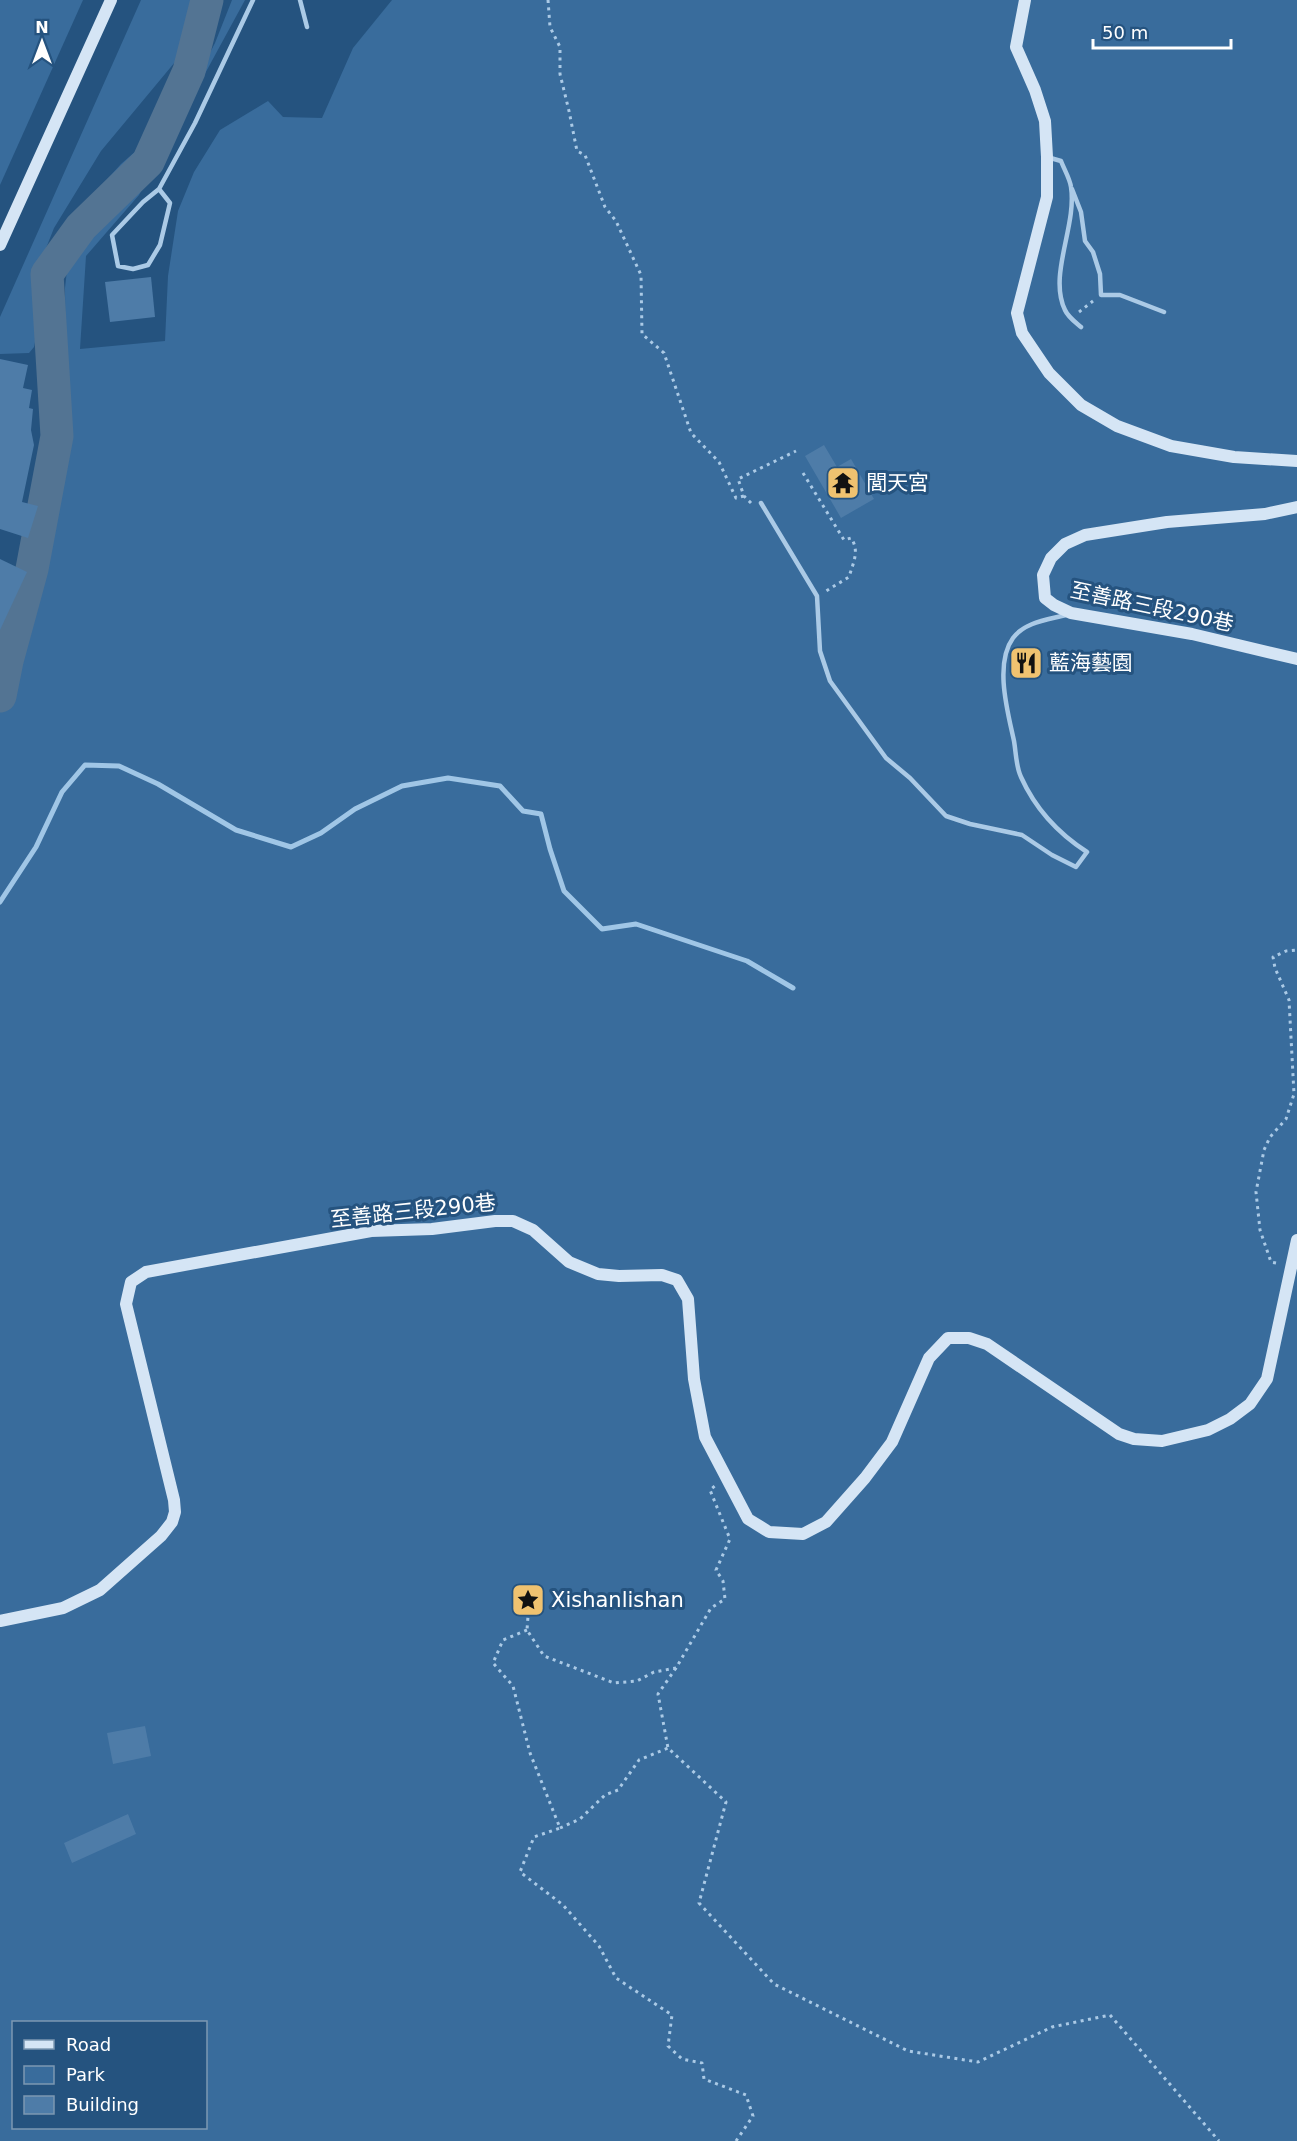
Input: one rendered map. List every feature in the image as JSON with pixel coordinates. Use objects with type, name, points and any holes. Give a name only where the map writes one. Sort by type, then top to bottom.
[{"type":"street","points":[[0,245],[111,0]]},
{"type":"street","points":[[1024,0],[1016,46],[1035,90],[1045,121],[1047,197],[1017,313],[1022,333],[1049,373],[1081,405],[1117,426],[1171,446],[1234,457],[1297,461]]},
{"type":"street","name":"至善路三段290巷","points":[[1297,507],[1265,514],[1156,524],[1085,535],[1065,544],[1051,558],[1043,575],[1046,597],[1071,613],[1192,634],[1297,659]]},
{"type":"street","name":"至善路三段290巷","points":[[0,1621],[63,1608],[100,1590],[161,1536],[172,1522],[175,1512],[174,1500],[126,1304],[131,1282],[146,1272],[371,1231],[432,1229],[513,1221],[533,1230],[569,1262],[598,1274],[662,1275],[677,1280],[688,1299],[694,1379],[705,1437],[748,1519],[769,1532],[803,1534],[826,1522],[865,1478],[892,1442],[929,1358],[948,1338],[969,1338],[987,1344],[1119,1434],[1162,1441],[1208,1430],[1230,1419],[1250,1404],[1267,1379],[1297,1240]]},
{"type":"lane","points":[[159,189],[170,203],[160,245],[148,265],[133,269],[118,266],[112,236],[143,202],[159,189],[195,123],[253,0]]},
{"type":"lane","points":[[300,0],[307,27]]},
{"type":"lane","points":[[1047,157],[1061,161],[1071,186],[1081,212],[1085,241],[1093,252],[1100,274],[1101,295],[1120,295],[1164,312]]},
{"type":"lane","points":[[1071,186],[1070,222],[1059,278],[1064,310],[1081,327]]},
{"type":"lane","points":[[761,503],[817,596],[820,651],[830,681],[886,758],[910,778],[946,816],[970,824],[1022,835],[1052,855],[1076,867],[1087,852],[1068,840],[1046,817],[1020,776],[1004,688],[1006,652],[1013,638],[1027,625],[1071,613]]},
{"type":"path","points":[[548,0],[550,27],[560,47],[560,74],[577,151],[585,155],[605,207],[616,221],[641,275],[642,334],[664,353],[691,433],[719,462],[736,498],[744,496]]},
{"type":"path","points":[[1071,318],[1101,295]]},
{"type":"path","points":[[761,503],[752,504],[744,496],[738,479],[796,451]]},
{"type":"path","points":[[803,473],[844,540],[851,538],[856,545],[849,577],[817,596]]},
{"type":"path","points":[[1292,1265],[1271,1262],[1260,1230],[1256,1192],[1264,1150],[1270,1137],[1286,1119],[1294,1094],[1289,1000],[1275,968],[1273,957],[1286,951],[1297,950]]},
{"type":"path","points":[[726,1477],[710,1490],[730,1539],[716,1570],[723,1581],[725,1599],[711,1608],[658,1694],[668,1748],[726,1802],[699,1903],[774,1984],[908,2051],[978,2062],[1052,2027],[1110,2015],[1219,2141]]},
{"type":"path","points":[[529,1603],[527,1630],[544,1656],[614,1683],[638,1681],[654,1672],[676,1668]]},
{"type":"path","points":[[527,1630],[503,1640],[493,1664],[513,1686],[530,1753],[560,1828]]},
{"type":"path","points":[[668,1748],[639,1760],[618,1790],[605,1795],[580,1819],[534,1837],[520,1872],[563,1905],[599,1946],[616,1978],[672,2014],[668,2046],[682,2059],[702,2063],[704,2079],[746,2094],[753,2116],[736,2141]]},
{"type":"green space","points":[[0,0],[83,0],[0,185]]},
{"type":"green space","points":[[141,0],[203,0],[175,62],[101,151],[54,228],[37,271],[34,297],[36,337],[34,347],[29,353],[0,354],[0,317]]},
{"type":"green space","points":[[232,0],[245,0],[139,195],[86,256],[80,349],[165,341],[168,276],[178,211],[194,172],[220,130],[268,101],[283,117],[322,118],[353,48],[392,0],[1297,0],[1297,2141],[0,2141],[0,626],[25,623],[33,603],[66,441],[65,288],[71,235],[88,201],[121,164],[159,131],[191,90],[215,43]]},
{"type":"building","points":[[151,277],[155,317],[110,322],[105,282]]},
{"type":"building","points":[[0,359],[28,365],[23,388],[32,390],[29,408],[33,409],[31,430],[34,445],[22,502],[38,506],[28,538],[0,529]]},
{"type":"building","name":"閭天宮","points":[[824,445],[837,467],[851,459],[874,499],[841,518],[805,456]]},
{"type":"building","points":[[0,559],[27,572],[0,630]]},
{"type":"building","points":[[145,1726],[151,1756],[113,1764],[107,1733]]},
{"type":"building","points":[[128,1814],[136,1834],[72,1863],[64,1843]]},
{"type":"waterway","points":[[0,696],[32,569],[57,436],[47,274],[81,227],[148,162],[189,71],[207,0]]},
{"type":"waterway","points":[[0,902],[36,847],[62,792],[85,765],[119,766],[158,784],[236,830],[291,847],[321,833],[355,809],[402,786],[448,778],[500,786],[523,811],[541,814],[564,891],[602,929],[636,924],[747,961],[793,988]]},
{"type":"place","name":"閭天宮","points":[[843,483]]},
{"type":"place","name":"藍海藝園","points":[[1026,663]]},
{"type":"place","name":"Xishanlishan","points":[[528,1600]]}]
